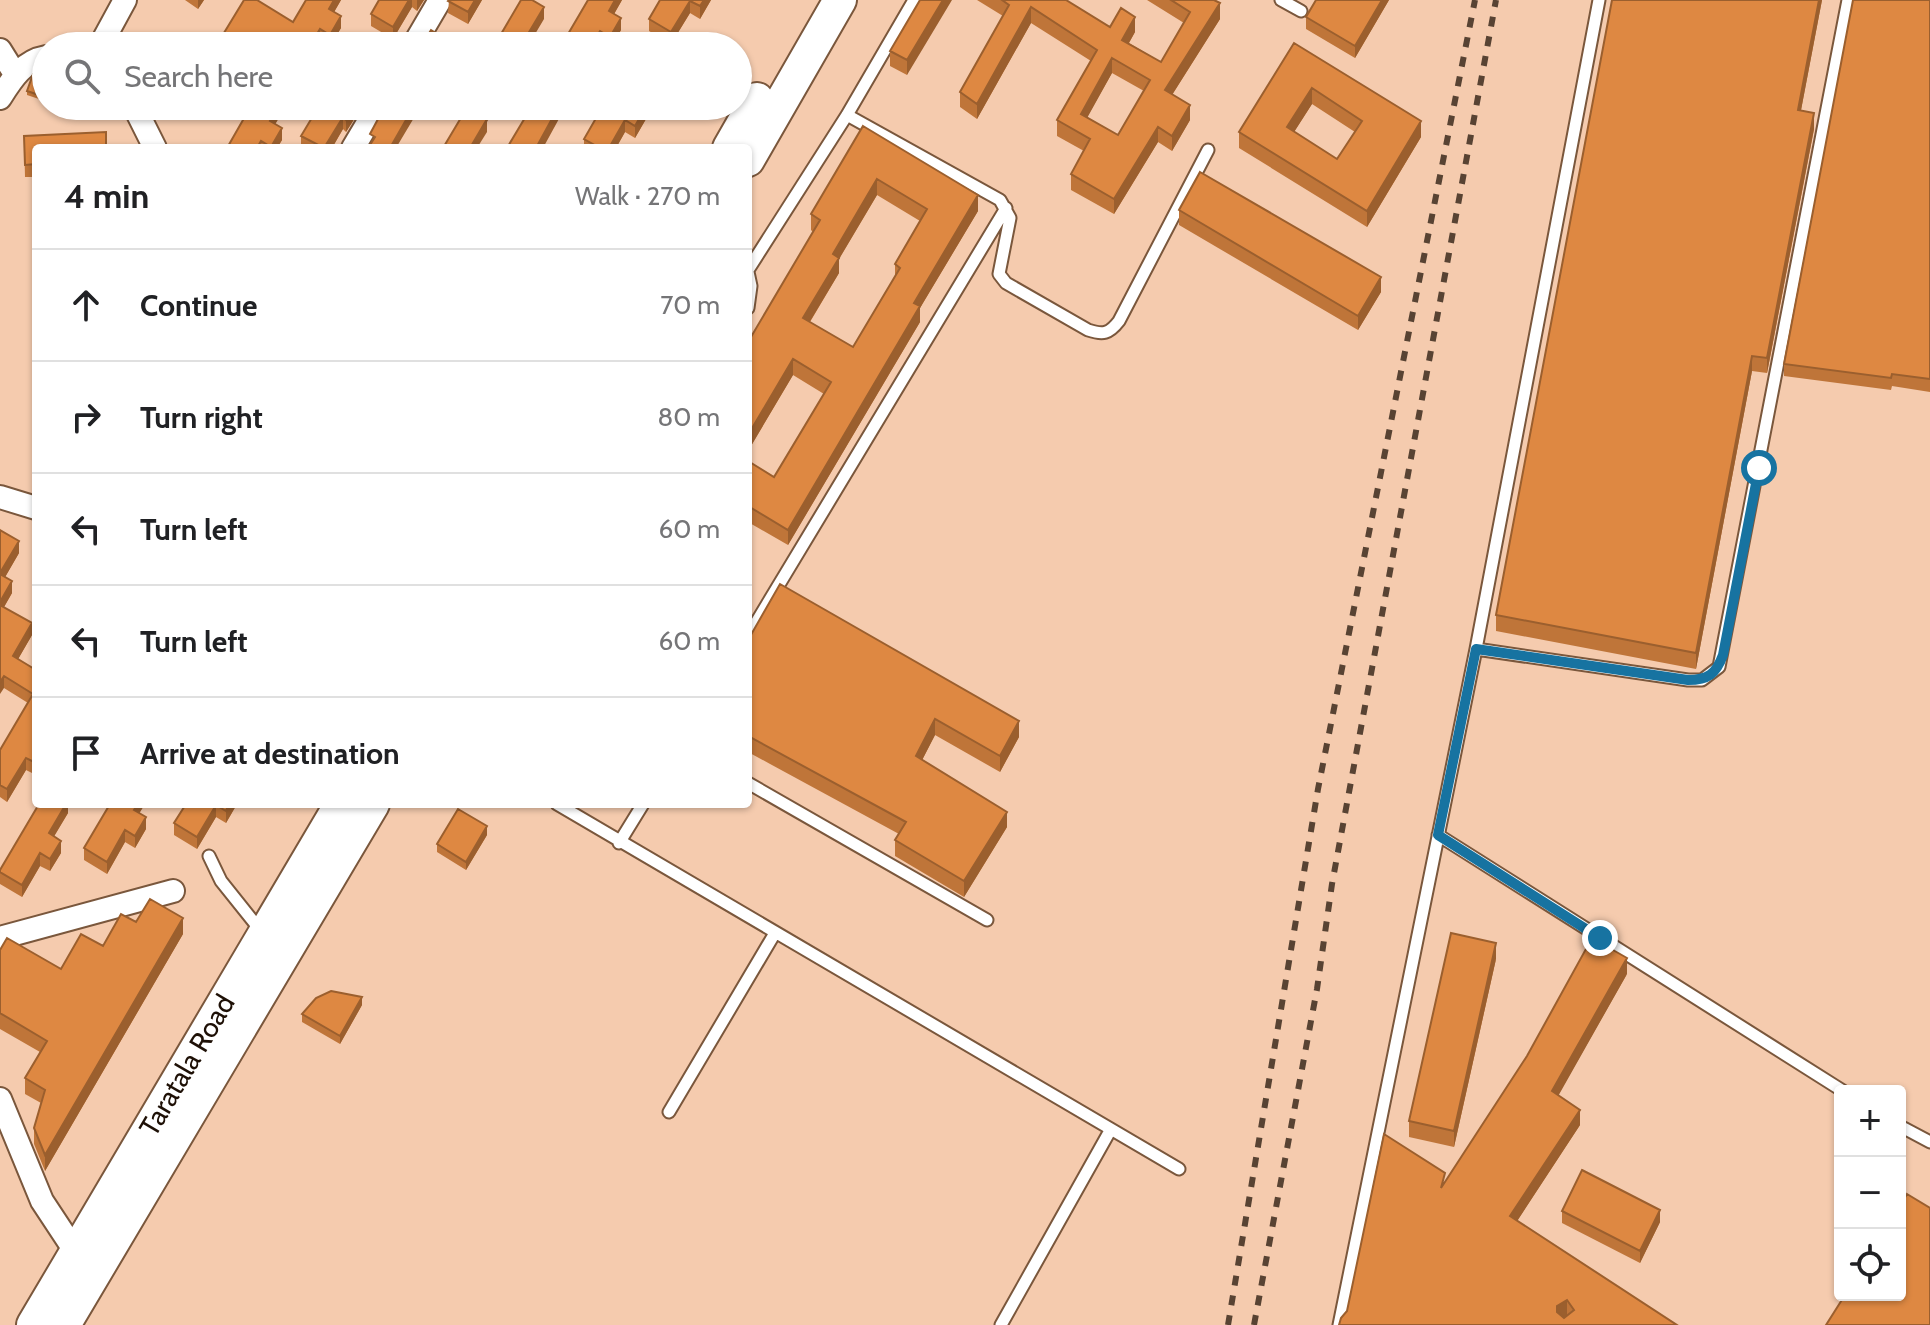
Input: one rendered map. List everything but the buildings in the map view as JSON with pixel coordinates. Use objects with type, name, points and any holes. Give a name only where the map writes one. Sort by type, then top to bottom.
[{"type":"main road","points":[[752,108],[815,0]]},
{"type":"main road","points":[[752,153],[840,0]]},
{"type":"main road","points":[[731,144],[745,120]]},
{"type":"main road","name":"Taratala Road","points":[[33,1325],[73,1273],[339,808]]},
{"type":"main road","points":[[64,1325],[73,1273],[370,808]]},
{"type":"street","points":[[108,32],[125,0]]},
{"type":"street","points":[[421,32],[440,0]]},
{"type":"street","points":[[0,50],[15,74]]},
{"type":"street","points":[[0,98],[15,74],[32,61]]},
{"type":"street","points":[[141,120],[153,144]]},
{"type":"street","points":[[355,144],[370,120]]},
{"type":"street","points":[[0,497],[32,507]]},
{"type":"street","points":[[0,938],[173,891]]},
{"type":"street","points":[[0,1099],[73,1273]]},
{"type":"lane","points":[[752,265],[847,115],[914,0]]},
{"type":"lane","points":[[1281,0],[1301,11]]},
{"type":"lane","points":[[1339,1325],[1476,649],[1599,0]]},
{"type":"lane","points":[[1476,649],[1688,680],[1702,680],[1719,667],[1848,0]]},
{"type":"lane","points":[[847,115],[989,193],[1006,208],[1009,231],[1000,252],[999,274],[1006,283],[1102,334],[1110,331],[1119,321],[1208,150]]},
{"type":"lane","points":[[752,629],[1006,208]]},
{"type":"lane","points":[[752,785],[987,920]]},
{"type":"lane","points":[[563,808],[1179,1169]]},
{"type":"lane","points":[[619,843],[641,808]]},
{"type":"lane","points":[[1438,835],[1834,1085]]},
{"type":"lane","points":[[209,856],[221,881],[264,935]]},
{"type":"lane","points":[[669,1112],[775,933]]},
{"type":"lane","points":[[1001,1325],[1111,1129]]},
{"type":"lane","points":[[1906,1129],[1930,1142]]},
{"type":"railway","points":[[1228,1325],[1318,789],[1475,0]]},
{"type":"railway","points":[[1254,1325],[1317,989],[1332,884],[1496,0]]},
{"type":"route","points":[[1600,938],[1438,835],[1476,649],[1688,680],[1711,676],[1719,667],[1723,655],[1759,468]]}]
